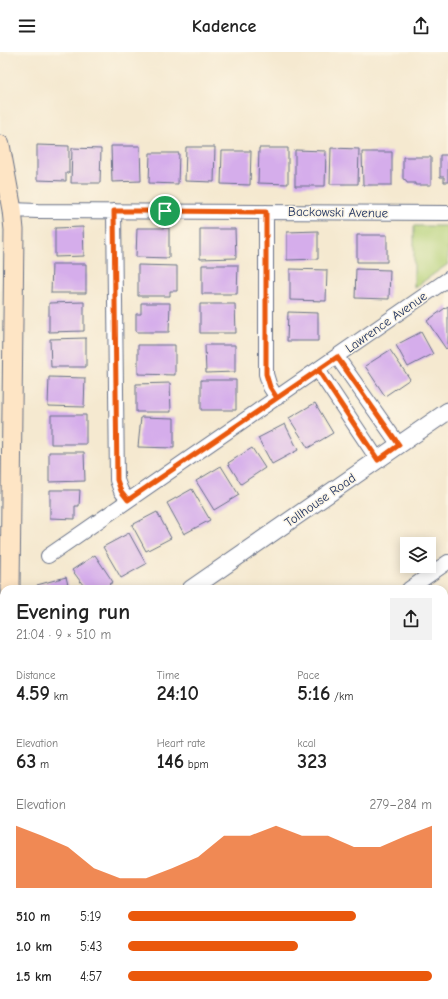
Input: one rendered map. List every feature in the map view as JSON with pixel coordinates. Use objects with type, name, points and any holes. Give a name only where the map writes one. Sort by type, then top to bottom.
[{"type":"main road","points":[[0,146],[12,210],[14,238],[10,585]]},
{"type":"street","name":"Backowski Avenue","points":[[12,210],[448,213]]},
{"type":"street","points":[[114,211],[117,480],[121,491],[128,500]]},
{"type":"street","points":[[266,212],[266,374],[270,387],[277,398]]},
{"type":"street","name":"Lawrence Avenue","points":[[48,556],[448,279]]},
{"type":"street","points":[[337,357],[399,445]]},
{"type":"street","points":[[318,370],[378,460]]},
{"type":"street","name":"Tollhouse Road","points":[[197,585],[448,411]]},
{"type":"street","points":[[415,585],[448,562]]},
{"type":"green space","points":[[414,226],[448,226],[448,264],[414,288]]},
{"type":"building","points":[[37,145],[69,146],[69,173],[66,173],[66,181],[37,180]]},
{"type":"building","points":[[111,146],[140,146],[141,181],[112,182]]},
{"type":"building","points":[[186,147],[215,147],[214,182],[185,181]]},
{"type":"building","points":[[72,148],[101,149],[100,183],[71,183]]},
{"type":"building","points":[[259,148],[288,148],[288,184],[258,183]]},
{"type":"building","points":[[331,148],[359,149],[358,184],[330,184]]},
{"type":"building","points":[[295,150],[326,151],[325,186],[295,186]]},
{"type":"building","points":[[222,151],[251,151],[250,185],[221,184]]},
{"type":"building","points":[[362,152],[392,152],[392,185],[363,185]]},
{"type":"building","points":[[150,153],[179,153],[178,184],[149,183]]},
{"type":"building","points":[[440,155],[448,155],[448,182],[444,182],[444,177],[440,177]]},
{"type":"building","points":[[403,157],[431,157],[431,185],[415,185],[415,183],[407,183],[406,180],[403,179]]},
{"type":"building","points":[[83,227],[84,256],[55,257],[55,228]]},
{"type":"building","points":[[137,228],[169,228],[169,258],[136,257]]},
{"type":"building","points":[[200,229],[235,229],[236,258],[200,259]]},
{"type":"building","points":[[318,231],[318,259],[287,260],[287,232]]},
{"type":"building","points":[[357,235],[387,235],[387,262],[357,262]]},
{"type":"building","points":[[52,264],[86,264],[86,293],[51,293]]},
{"type":"building","points":[[138,265],[177,266],[177,291],[170,291],[170,296],[138,296]]},
{"type":"building","points":[[202,265],[238,265],[237,294],[202,294]]},
{"type":"building","points":[[290,269],[327,270],[326,301],[290,300]]},
{"type":"building","points":[[356,269],[390,270],[389,299],[355,298]]},
{"type":"building","points":[[84,302],[84,331],[49,332],[49,303]]},
{"type":"building","points":[[141,303],[170,303],[169,332],[136,332],[136,314],[141,314]]},
{"type":"building","points":[[200,304],[235,304],[236,333],[200,333]]},
{"type":"building","points":[[448,306],[448,347],[446,349],[427,321]]},
{"type":"building","points":[[288,312],[318,313],[318,341],[287,341]]},
{"type":"building","points":[[421,332],[433,354],[408,367],[396,345]]},
{"type":"building","points":[[86,338],[86,367],[51,367],[50,339]]},
{"type":"building","points":[[138,345],[175,345],[175,375],[138,374]]},
{"type":"building","points":[[205,345],[235,345],[235,372],[206,373]]},
{"type":"building","points":[[390,350],[410,379],[385,396],[365,366]]},
{"type":"building","points":[[49,377],[85,378],[84,407],[48,406]]},
{"type":"building","points":[[201,380],[236,380],[236,410],[201,410]]},
{"type":"building","points":[[170,383],[171,412],[136,412],[136,384]]},
{"type":"building","points":[[315,403],[333,433],[308,448],[289,418]]},
{"type":"building","points":[[51,415],[86,415],[86,444],[51,444]]},
{"type":"building","points":[[141,417],[174,418],[174,448],[138,447]]},
{"type":"building","points":[[285,424],[298,450],[272,464],[258,438]]},
{"type":"building","points":[[252,448],[265,468],[241,484],[228,463]]},
{"type":"building","points":[[49,452],[84,452],[85,481],[49,482]]},
{"type":"building","points":[[221,466],[239,495],[214,510],[196,481]]},
{"type":"building","points":[[192,489],[210,520],[184,534],[167,503]]},
{"type":"building","points":[[50,490],[80,490],[79,506],[75,506],[75,519],[50,518]]},
{"type":"building","points":[[157,512],[171,538],[146,551],[132,525]]},
{"type":"building","points":[[129,533],[146,564],[121,578],[103,547]]},
{"type":"building","points":[[95,555],[113,582],[109,585],[83,585],[72,570]]},
{"type":"building","points":[[66,577],[68,585],[37,585]]},
{"type":"route","points":[[165,211],[114,211],[117,480],[121,491],[128,500],[277,398],[337,357],[399,445],[378,460],[318,370],[277,398],[270,387],[266,374],[266,212],[165,211]]}]
